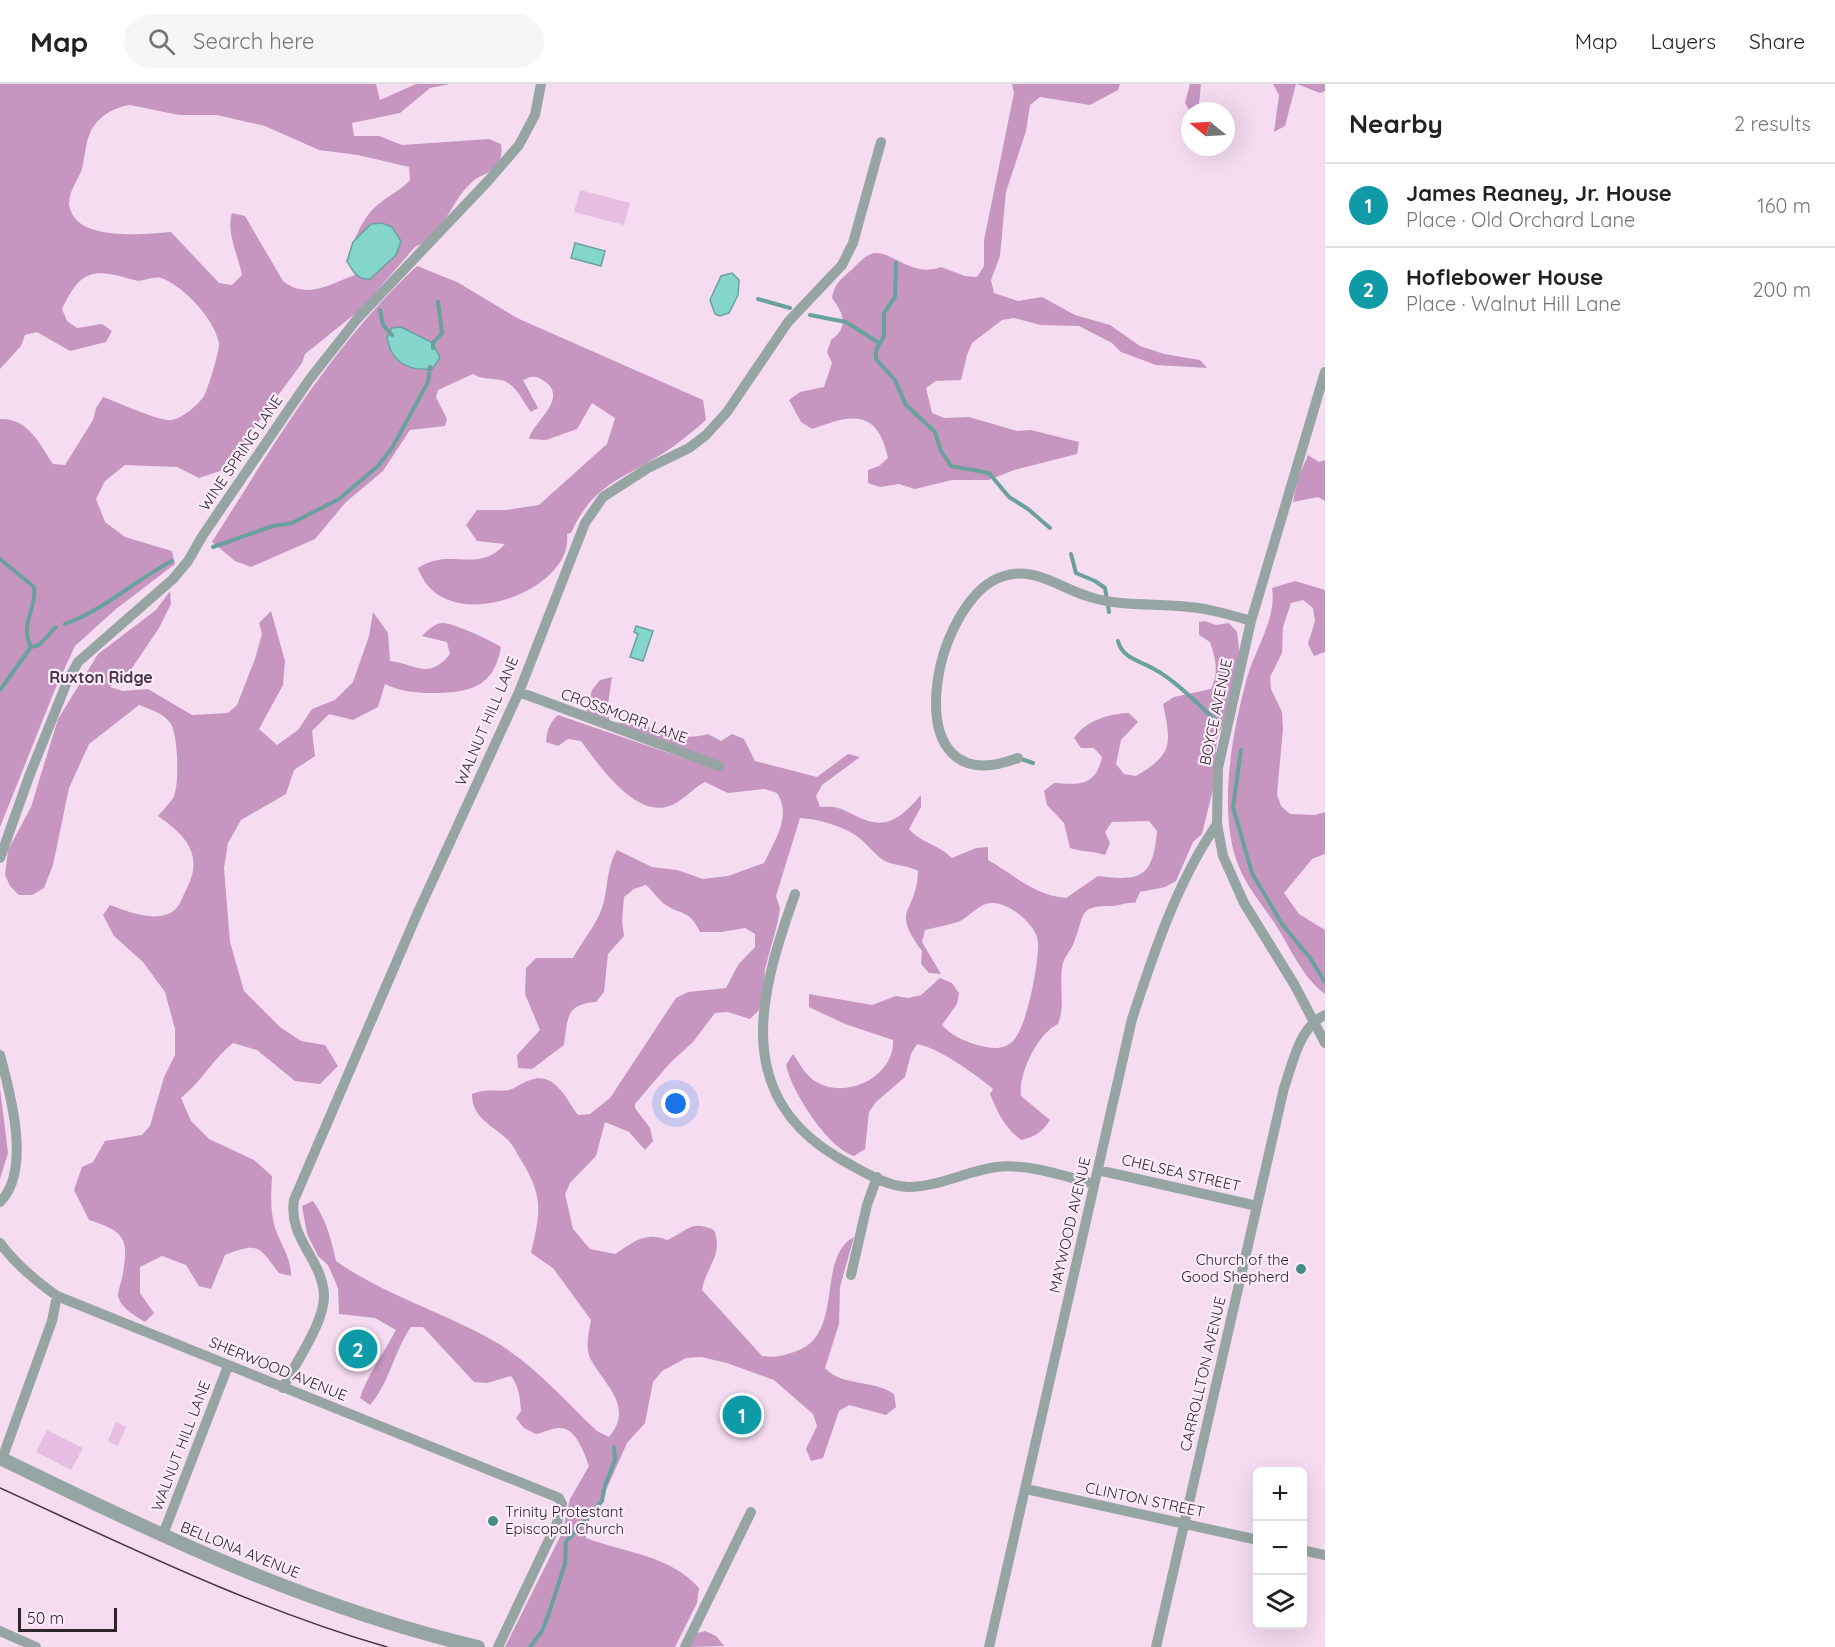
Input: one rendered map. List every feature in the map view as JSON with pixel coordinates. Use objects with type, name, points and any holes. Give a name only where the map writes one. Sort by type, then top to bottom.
[{"type":"street","name":"WINE SPRING LANE","points":[[0,858],[38,753],[67,682],[78,662],[95,644],[136,612],[189,561],[251,464],[309,380],[350,328],[489,181],[519,144],[535,115],[541,84]]},
{"type":"street","name":"WALNUT HILL LANE","points":[[283,1388],[321,1315],[324,1296],[321,1280],[294,1226],[292,1214],[294,1200],[418,912],[519,692],[585,523],[603,497],[648,468],[689,448],[706,435],[727,412],[788,322],[842,265],[853,243],[881,142]]},
{"type":"street","name":"BOYCE AVENUE","points":[[1325,372],[1251,621],[1218,768],[1217,824],[1223,856],[1236,886],[1325,1043]]},
{"type":"street","points":[[1018,758],[987,766],[960,760],[943,740],[934,704],[935,684],[942,660],[964,608],[984,585],[1005,575],[1048,578],[1093,598],[1188,606],[1251,621]]},
{"type":"street","name":"CROSSMORR LANE","points":[[519,692],[719,766]]},
{"type":"street","name":"MAYWOOD AVENUE","points":[[989,1647],[1132,1019],[1147,974],[1195,856],[1217,824]]},
{"type":"street","points":[[795,894],[776,953],[763,1013],[762,1043],[766,1067],[777,1095],[799,1126],[830,1152],[895,1185],[917,1186],[971,1171],[1011,1166],[1094,1184]]},
{"type":"street","points":[[1313,1020],[1325,1015]]},
{"type":"street","name":"CARROLLTON AVENUE","points":[[1156,1647],[1284,1088],[1302,1038],[1313,1020]]},
{"type":"street","points":[[0,1055],[16,1123],[17,1148],[15,1170],[5,1197],[0,1202]]},
{"type":"street","name":"CHELSEA STREET","points":[[1098,1170],[1257,1206]]},
{"type":"street","points":[[851,1275],[877,1177]]},
{"type":"street","name":"SHERWOOD AVENUE","points":[[0,1243],[8,1254],[57,1296],[283,1388],[527,1483],[561,1500],[557,1523],[498,1647]]},
{"type":"street","points":[[1,1458],[52,1321],[57,1296]]},
{"type":"street","name":"WALNUT HILL LANE","points":[[162,1537],[228,1366]]},
{"type":"street","name":"BELLONA AVENUE","points":[[1,1458],[162,1537],[360,1615],[478,1647]]},
{"type":"street","name":"CLINTON STREET","points":[[1026,1489],[1253,1539]]},
{"type":"street","points":[[685,1647],[751,1512]]},
{"type":"street","points":[[1307,1551],[1325,1555]]},
{"type":"street","points":[[0,1630],[36,1647]]},
{"type":"shaded area","points":[[0,84],[376,84],[380,100],[416,84],[450,84],[430,88],[400,113],[352,123],[354,136],[379,136],[402,145],[489,139],[501,144],[498,163],[465,189],[433,234],[425,242],[415,247],[361,309],[305,354],[302,363],[223,470],[199,478],[177,467],[125,465],[105,481],[96,499],[105,522],[125,537],[172,551],[175,564],[116,609],[75,646],[56,687],[0,827],[0,419],[18,422],[38,440],[53,464],[65,465],[93,420],[96,408],[103,397],[166,420],[175,419],[189,411],[206,392],[219,343],[211,324],[198,306],[190,297],[164,279],[152,278],[138,281],[98,273],[82,279],[62,309],[67,321],[77,328],[102,324],[112,331],[106,342],[70,351],[37,332],[25,335],[21,346],[0,369]],"holes":[[[130,105],[179,115],[217,115],[265,126],[319,150],[358,155],[409,167],[410,180],[374,208],[364,222],[347,261],[355,275],[328,286],[310,290],[292,287],[283,281],[245,216],[232,213],[231,236],[242,275],[232,285],[219,283],[171,232],[120,234],[93,229],[74,217],[69,204],[70,195],[82,169],[88,137],[97,122],[112,111]]]},
{"type":"shaded area","points":[[1012,84],[1120,84],[1118,90],[1090,105],[1040,97],[1030,105],[1026,131],[1006,192],[1000,256],[991,280],[994,293],[1018,301],[1042,297],[1075,315],[1110,325],[1140,346],[1164,354],[1200,360],[1207,368],[1156,365],[1121,352],[1112,343],[1079,326],[1041,325],[1014,318],[1002,320],[972,343],[961,380],[936,381],[926,388],[932,413],[944,418],[969,417],[1017,431],[1031,430],[1079,442],[1077,454],[1014,470],[989,480],[952,480],[915,489],[899,484],[880,487],[868,483],[868,470],[879,466],[888,458],[877,430],[860,419],[838,420],[812,429],[801,422],[789,400],[800,392],[824,387],[832,363],[827,352],[843,320],[832,298],[834,290],[865,257],[878,253],[920,269],[930,270],[941,267],[965,276],[977,277],[984,266],[984,240],[1014,93]]},
{"type":"shaded area","points":[[1190,84],[1201,84],[1199,102],[1185,102]]},
{"type":"shaded area","points":[[1273,84],[1296,84],[1285,126],[1274,132],[1279,95]]},
{"type":"shaded area","points":[[1297,84],[1325,84],[1325,91],[1320,93]]},
{"type":"shaded area","points":[[580,190],[630,203],[624,225],[574,212]]},
{"type":"shaded area","points":[[382,223],[392,227],[401,241],[396,255],[370,279],[362,278],[356,274],[347,261],[353,242],[371,224]]},
{"type":"shaded area","points":[[575,243],[605,251],[601,266],[571,258]]},
{"type":"shaded area","points":[[417,266],[457,282],[517,318],[703,400],[706,420],[668,450],[599,493],[589,504],[571,533],[567,534],[564,555],[551,574],[530,589],[505,600],[478,604],[453,602],[432,590],[418,568],[441,559],[485,558],[495,553],[505,544],[477,541],[466,525],[477,510],[507,510],[539,505],[607,444],[615,418],[592,403],[577,429],[546,440],[529,439],[548,409],[553,394],[550,386],[536,377],[523,380],[538,408],[531,412],[515,389],[501,380],[473,374],[438,390],[436,397],[447,419],[445,426],[410,430],[383,471],[346,502],[315,539],[251,567],[235,561],[212,542],[282,432],[331,362],[386,297]]},
{"type":"shaded area","points":[[732,273],[739,280],[738,295],[729,313],[720,316],[715,314],[710,300],[721,276]]},
{"type":"shaded area","points":[[401,327],[433,343],[440,358],[432,369],[408,367],[392,353],[387,337],[392,328]]},
{"type":"shaded area","points":[[1308,455],[1319,462],[1325,460],[1325,501],[1318,497],[1293,502],[1298,478]]},
{"type":"shaded area","points":[[1295,581],[1325,590],[1325,652],[1314,656],[1308,644],[1315,621],[1313,608],[1303,600],[1291,603],[1283,627],[1282,653],[1270,677],[1271,689],[1282,712],[1283,729],[1277,794],[1281,806],[1290,814],[1315,815],[1325,812],[1325,854],[1312,859],[1284,893],[1299,914],[1325,930],[1325,994],[1305,973],[1248,884],[1232,846],[1229,823],[1229,773],[1232,748],[1247,678],[1268,622],[1273,599],[1272,588]]},
{"type":"shaded area","points":[[170,591],[171,604],[159,628],[130,671],[110,687],[123,691],[148,689],[192,715],[228,713],[237,705],[255,659],[262,634],[259,623],[271,611],[285,661],[283,685],[259,729],[277,745],[298,730],[312,709],[335,700],[353,682],[369,636],[373,612],[388,633],[390,661],[422,669],[435,667],[442,662],[450,654],[447,642],[422,636],[434,626],[442,623],[463,629],[501,647],[492,672],[477,686],[467,690],[425,693],[401,690],[385,684],[378,707],[353,720],[329,714],[312,731],[315,756],[294,770],[286,794],[241,820],[228,843],[224,868],[230,942],[244,991],[280,1027],[301,1041],[325,1045],[338,1066],[320,1084],[295,1081],[257,1050],[233,1043],[181,1098],[191,1121],[209,1139],[254,1160],[272,1176],[273,1222],[288,1257],[291,1276],[279,1273],[267,1257],[257,1249],[245,1249],[225,1255],[211,1289],[199,1286],[186,1265],[162,1256],[140,1267],[140,1293],[154,1313],[145,1322],[125,1308],[118,1296],[125,1255],[122,1239],[111,1229],[89,1220],[74,1190],[82,1167],[93,1162],[105,1141],[142,1135],[150,1126],[164,1077],[175,1055],[175,1029],[165,992],[143,962],[114,936],[103,915],[110,905],[146,916],[168,914],[179,905],[191,879],[193,857],[190,848],[177,831],[158,816],[173,798],[177,783],[175,739],[168,720],[157,712],[139,705],[89,744],[69,788],[53,865],[44,888],[32,895],[19,895],[10,886],[5,875],[8,850],[31,807],[58,719],[98,654],[156,610]]},
{"type":"shaded area","points":[[1205,621],[1216,625],[1229,623],[1237,632],[1240,656],[1226,716],[1217,739],[1213,789],[1202,834],[1193,842],[1176,881],[1165,887],[1140,892],[1135,903],[1101,906],[1087,910],[1084,914],[1073,945],[1063,963],[1058,1024],[1043,1036],[1037,1045],[1023,1077],[1021,1096],[1050,1120],[1034,1136],[1021,1140],[1010,1130],[990,1094],[993,1089],[946,1056],[917,1044],[911,1054],[905,1077],[876,1102],[869,1112],[865,1149],[854,1156],[844,1151],[833,1142],[812,1117],[795,1089],[786,1065],[793,1054],[810,1077],[818,1083],[843,1088],[868,1081],[878,1074],[892,1053],[893,1040],[845,1024],[809,1007],[809,994],[872,1005],[896,996],[908,998],[921,995],[940,978],[952,983],[959,993],[957,1004],[942,1025],[954,1035],[967,1041],[986,1047],[999,1048],[1012,1042],[1023,1024],[1034,979],[1038,942],[1033,929],[1014,910],[999,904],[987,904],[960,921],[925,930],[922,942],[941,974],[929,973],[921,964],[922,951],[912,937],[906,918],[917,885],[918,871],[883,860],[862,840],[838,826],[800,818],[776,896],[780,908],[765,969],[763,998],[759,1010],[750,1019],[728,1012],[715,1013],[693,1042],[670,1063],[635,1104],[635,1108],[650,1128],[653,1141],[645,1150],[629,1132],[605,1122],[596,1156],[570,1183],[565,1194],[573,1229],[590,1249],[615,1254],[646,1237],[667,1240],[694,1226],[714,1230],[717,1239],[716,1254],[702,1290],[762,1356],[786,1355],[810,1344],[820,1331],[826,1314],[835,1261],[842,1247],[854,1237],[840,1287],[839,1324],[825,1368],[840,1378],[886,1389],[894,1394],[896,1407],[886,1415],[849,1405],[839,1411],[823,1458],[811,1461],[806,1449],[817,1426],[813,1414],[774,1380],[727,1363],[701,1357],[686,1358],[662,1371],[653,1382],[645,1423],[627,1443],[599,1506],[585,1526],[586,1538],[646,1556],[675,1568],[699,1588],[697,1603],[675,1647],[505,1647],[562,1533],[570,1499],[589,1466],[582,1448],[570,1431],[565,1429],[556,1428],[536,1434],[524,1428],[516,1418],[521,1411],[520,1401],[511,1376],[487,1383],[474,1382],[423,1327],[411,1327],[377,1397],[370,1405],[360,1398],[396,1330],[375,1318],[339,1314],[338,1288],[328,1265],[318,1256],[307,1234],[302,1206],[313,1201],[318,1208],[328,1230],[336,1261],[373,1283],[473,1330],[507,1349],[534,1370],[597,1431],[609,1437],[616,1426],[619,1415],[618,1406],[590,1358],[588,1339],[591,1320],[553,1268],[531,1253],[538,1207],[530,1176],[510,1142],[479,1115],[475,1109],[472,1094],[509,1090],[539,1078],[546,1079],[559,1088],[578,1115],[590,1114],[610,1098],[676,998],[688,992],[726,988],[738,965],[755,947],[755,934],[745,928],[721,932],[700,932],[692,919],[663,903],[646,885],[634,889],[624,897],[622,921],[624,936],[608,954],[604,992],[596,1002],[586,1003],[573,1010],[567,1021],[564,1045],[532,1069],[518,1068],[517,1055],[540,1030],[525,994],[526,968],[536,958],[573,958],[600,913],[613,857],[617,850],[652,867],[677,870],[703,879],[728,876],[764,863],[777,837],[783,810],[777,793],[765,789],[728,793],[705,782],[681,800],[666,807],[654,807],[641,803],[606,774],[581,741],[568,739],[558,746],[546,742],[552,721],[558,715],[721,771],[586,714],[592,690],[600,680],[612,677],[607,710],[610,722],[643,726],[692,737],[708,734],[721,741],[732,734],[744,739],[755,761],[817,777],[848,754],[860,757],[822,785],[816,796],[820,807],[829,806],[874,822],[883,822],[898,817],[921,795],[921,807],[909,829],[914,834],[952,858],[976,848],[988,847],[988,860],[1035,889],[1066,898],[1098,876],[1125,878],[1142,873],[1152,858],[1157,831],[1149,821],[1112,822],[1105,832],[1110,843],[1105,855],[1070,848],[1064,823],[1047,805],[1044,791],[1054,783],[1085,782],[1095,774],[1102,757],[1094,748],[1081,748],[1074,738],[1092,722],[1113,715],[1129,713],[1138,722],[1121,740],[1116,764],[1124,774],[1136,776],[1157,761],[1167,746],[1168,738],[1163,704],[1174,697],[1211,689],[1214,683],[1216,666],[1212,648],[1210,642],[1199,635],[1199,622]]},
{"type":"shaded area","points":[[636,626],[653,631],[643,661],[630,657],[638,634],[634,632]]},
{"type":"shaded area","points":[[0,1088],[8,1153],[0,1179]]},
{"type":"shaded area","points":[[116,1422],[126,1427],[118,1446],[108,1441]]},
{"type":"shaded area","points":[[47,1430],[83,1448],[71,1470],[36,1452]]},
{"type":"shaded area","points":[[705,1631],[716,1636],[724,1646],[687,1647],[693,1634]]},
{"type":"waterway","points":[[896,263],[895,297],[884,313],[884,336],[876,350],[876,359],[895,380],[906,405],[935,432],[941,451],[951,466],[989,473],[1009,497],[1028,509],[1050,528]]},
{"type":"waterway","points":[[758,299],[790,308]]},
{"type":"waterway","points":[[433,348],[433,343],[442,333],[438,302]]},
{"type":"waterway","points":[[380,310],[383,325],[392,335]]},
{"type":"waterway","points":[[810,315],[846,322],[879,343]]},
{"type":"waterway","points":[[213,547],[273,526],[292,523],[339,499],[378,466],[392,448],[428,382],[430,367]]},
{"type":"waterway","points":[[1071,554],[1076,573],[1105,588],[1109,612]]},
{"type":"waterway","points":[[0,559],[34,587],[33,603],[27,623],[31,647]]},
{"type":"waterway","points":[[65,624],[93,611],[172,561]]},
{"type":"waterway","points":[[0,690],[31,647],[39,645],[56,627]]},
{"type":"waterway","points":[[1118,641],[1127,655],[1171,681],[1220,724]]},
{"type":"waterway","points":[[1241,750],[1233,807],[1252,873],[1282,924],[1310,958],[1325,982]]},
{"type":"waterway","points":[[1018,758],[1033,763]]},
{"type":"waterway","points":[[530,1647],[542,1631],[548,1616],[565,1564],[566,1542],[602,1501],[605,1485],[615,1460],[614,1447]]},
{"type":"tram line","points":[[0,1488],[190,1575],[287,1614],[387,1647]]},
{"type":"place","name":"Church of the Good Shepherd","points":[[1301,1269]]},
{"type":"place","name":"Hoflebower House","points":[[358,1349]]},
{"type":"place","name":"James Reaney, Jr. House","points":[[742,1415]]},
{"type":"place","name":"Trinity Protestant Episcopal Church","points":[[493,1521]]},
{"type":"district","name":"Ruxton Ridge","points":[[101,677]]}]
